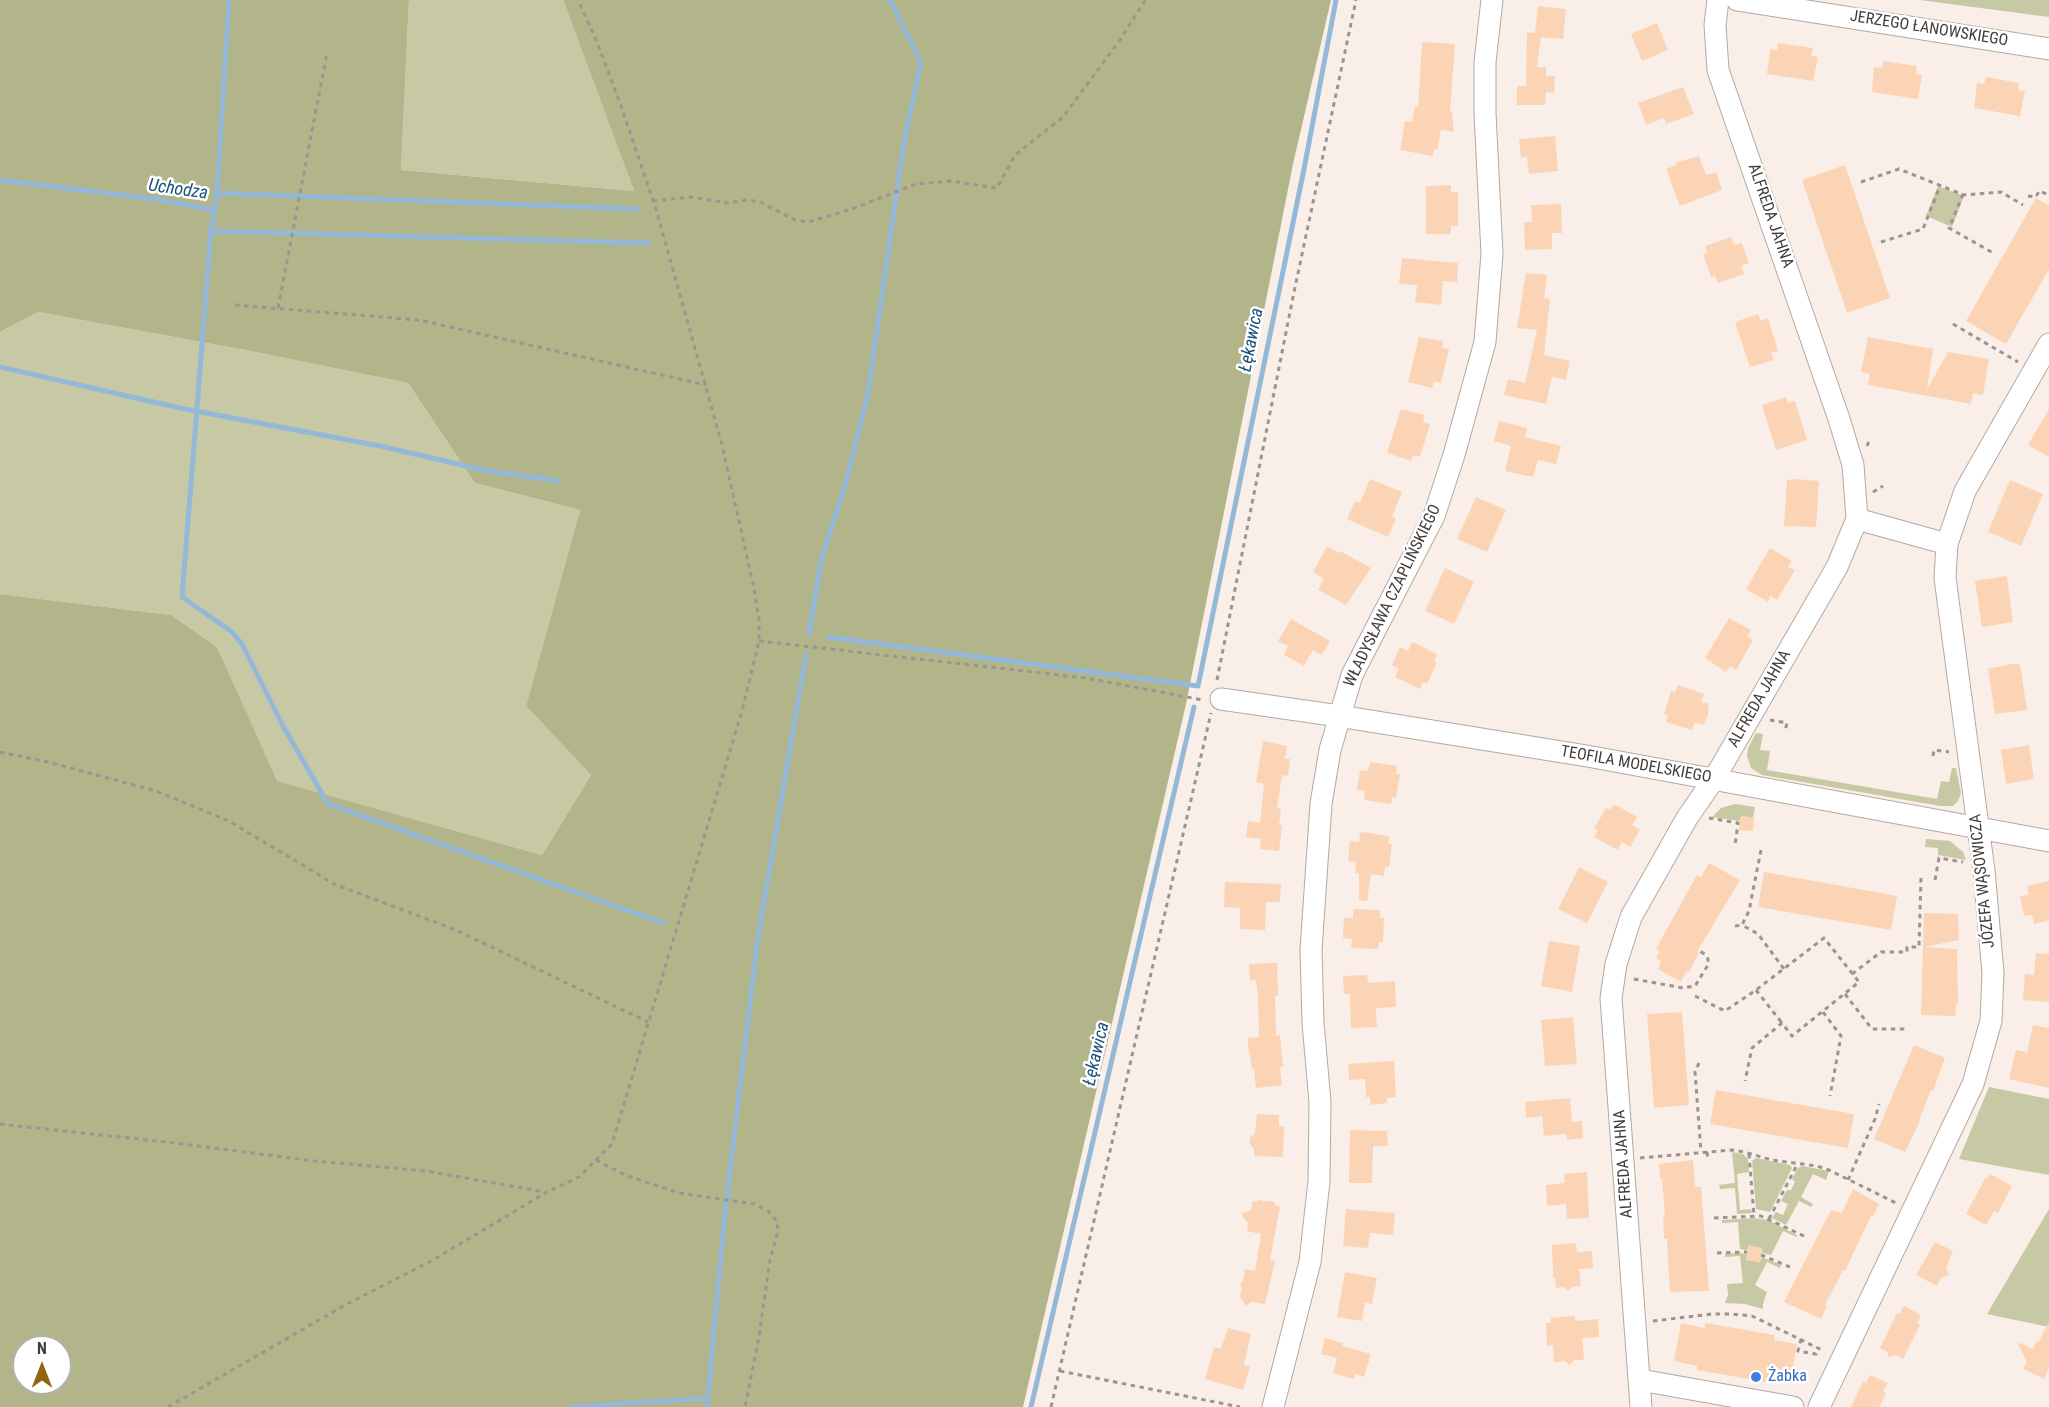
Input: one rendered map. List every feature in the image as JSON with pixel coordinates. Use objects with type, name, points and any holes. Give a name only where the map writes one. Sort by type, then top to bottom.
[{"type":"street","name":"WŁADYSŁAWA CZAPLIŃSKIEGO","points":[[1273,1407],[1310,1262],[1319,1181],[1320,1102],[1313,1023],[1311,950],[1321,804],[1330,750],[1352,675],[1434,516],[1454,455],[1485,342],[1492,254],[1485,113],[1485,62],[1491,0]]},
{"type":"street","name":"ALFREDA JAHNA","points":[[1641,1407],[1611,998],[1616,964],[1630,917],[1687,818],[1714,779],[1837,567],[1857,519],[1853,465],[1839,419],[1718,70],[1715,25],[1718,0]]},
{"type":"street","name":"JERZEGO ŁANOWSKIEGO","points":[[1737,0],[2049,49]]},
{"type":"street","name":"JÓZEFA WĄSOWICZA","points":[[1819,1407],[1965,1104],[1991,1021],[1993,973],[1984,871],[1945,578],[1947,544],[1965,491],[2049,344]]},
{"type":"street","points":[[1857,519],[1947,544]]},
{"type":"street","name":"TEOFILA MODELSKIEGO","points":[[1213,701],[1339,716],[1714,779],[2049,841]]},
{"type":"street","points":[[1640,1380],[1792,1407]]},
{"type":"path","points":[[168,1407],[345,1305],[433,1260],[547,1192],[579,1177],[612,1144],[742,711],[759,641],[759,619],[722,445],[653,201],[620,103],[578,0]]},
{"type":"path","points":[[653,201],[691,197],[728,203],[747,200],[760,202],[795,220],[808,222],[852,209],[916,184],[950,181],[997,188],[1015,155],[1063,117],[1120,40],[1144,3],[1149,0]]},
{"type":"path","points":[[1051,1407],[1213,701],[1294,292],[1356,0]]},
{"type":"path","points":[[278,308],[327,52]]},
{"type":"path","points":[[1861,182],[1899,169],[1962,194],[2001,192],[2023,205]]},
{"type":"path","points":[[1881,242],[1923,229],[1940,185]]},
{"type":"path","points":[[2028,196],[2036,197],[2039,191],[2049,195]]},
{"type":"path","points":[[1962,194],[1949,228],[1995,254]]},
{"type":"path","points":[[235,305],[419,320],[706,385]]},
{"type":"path","points":[[1953,324],[2025,365]]},
{"type":"path","points":[[759,641],[1086,678],[1213,701]]},
{"type":"path","points":[[1762,719],[1787,723],[1785,731]]},
{"type":"path","points":[[1933,756],[1934,750],[1957,753]]},
{"type":"path","points":[[0,752],[48,762],[156,791],[229,821],[334,884],[456,930],[648,1022]]},
{"type":"path","points":[[1706,816],[1710,819],[1738,823],[1734,845]]},
{"type":"path","points":[[1742,926],[1749,911],[1761,850]]},
{"type":"path","points":[[1935,880],[1939,858],[1971,863]]},
{"type":"path","points":[[1852,974],[1881,951],[1905,954],[1907,947],[1919,947],[1922,878]]},
{"type":"path","points":[[1736,926],[1742,926],[1758,934],[1784,969]]},
{"type":"path","points":[[1695,996],[1725,1011],[1824,938],[1859,982],[1792,1036],[1756,990]]},
{"type":"path","points":[[1627,978],[1683,988],[1695,986],[1708,965],[1706,955],[1698,950]]},
{"type":"path","points":[[1845,993],[1872,1029],[1907,1029]]},
{"type":"path","points":[[1822,1012],[1841,1036],[1830,1096]]},
{"type":"path","points":[[1745,1081],[1752,1048],[1782,1023]]},
{"type":"path","points":[[1699,1063],[1695,1072],[1701,1152]]},
{"type":"path","points":[[1848,1180],[1875,1119],[1879,1104]]},
{"type":"path","points":[[0,1124],[426,1172],[547,1192]]},
{"type":"path","points":[[1632,1158],[1731,1150],[1772,1160],[1817,1166],[1903,1207]]},
{"type":"path","points":[[1707,1152],[1708,1160]]},
{"type":"path","points":[[1749,1154],[1754,1216]]},
{"type":"path","points":[[596,1160],[625,1175],[679,1193],[754,1204],[768,1211],[777,1221],[778,1231],[770,1260],[759,1337],[745,1407]]},
{"type":"path","points":[[1769,1219],[1798,1163]]},
{"type":"path","points":[[1714,1218],[1754,1216],[1769,1219],[1806,1237]]},
{"type":"path","points":[[1717,1253],[1747,1252]]},
{"type":"path","points":[[1761,1255],[1790,1267]]},
{"type":"path","points":[[1650,1321],[1731,1314],[1752,1316],[1819,1348],[1828,1358]]},
{"type":"path","points":[[1801,1339],[1798,1351],[1816,1354],[1819,1348]]},
{"type":"path","points":[[1060,1371],[1240,1407]]},
{"type":"green space","points":[[0,0],[409,0],[401,170],[634,191],[563,0],[1331,0],[1293,164],[1186,704],[1023,1407],[0,1407],[0,594],[171,615],[217,647],[277,781],[542,855],[591,775],[526,706],[580,510],[475,483],[408,383],[38,312],[0,332]]},
{"type":"green space","points":[[409,0],[563,0],[634,191],[401,170]]},
{"type":"green space","points":[[1920,0],[2049,0],[2049,17],[1973,7]]},
{"type":"green space","points":[[1938,186],[1964,196],[1952,227],[1926,216]]},
{"type":"green space","points":[[38,312],[408,383],[475,483],[580,510],[526,706],[591,775],[542,855],[276,781],[217,647],[171,615],[0,594],[0,332]]},
{"type":"green space","points":[[1756,733],[1763,734],[1760,750],[1770,751],[1767,770],[1937,799],[1941,781],[1949,782],[1952,768],[1956,768],[1961,793],[1953,806],[1940,806],[1762,775],[1751,768],[1747,756],[1748,748]]},
{"type":"green space","points":[[1735,804],[1755,807],[1753,818],[1741,816],[1740,821],[1712,817],[1721,808]]},
{"type":"green space","points":[[1926,839],[1950,841],[1963,852],[1966,860],[1938,855],[1938,848],[1925,847]]},
{"type":"green space","points":[[1989,1087],[2049,1099],[2049,1175],[1959,1159]]},
{"type":"green space","points":[[1732,1152],[1743,1154],[1748,1159],[1749,1172],[1737,1174],[1740,1210],[1751,1209],[1752,1213],[1737,1214],[1735,1188],[1720,1189],[1719,1185],[1735,1183]]},
{"type":"green space","points":[[1756,1158],[1790,1165],[1792,1168],[1770,1212],[1756,1209],[1752,1161]]},
{"type":"green space","points":[[1802,1166],[1829,1171],[1826,1180],[1813,1174],[1801,1197],[1813,1204],[1811,1207],[1799,1201],[1786,1225],[1772,1218],[1776,1212],[1783,1215],[1788,1204],[1781,1201],[1787,1190],[1791,1190],[1795,1182],[1792,1179],[1798,1168]]},
{"type":"green space","points":[[2049,1209],[2049,1327],[1987,1314]]},
{"type":"green space","points":[[1754,1218],[1768,1220],[1797,1235],[1796,1237],[1783,1231],[1771,1255],[1762,1253],[1762,1248],[1749,1246],[1747,1250],[1740,1249],[1738,1222],[1722,1223],[1722,1220]]},
{"type":"green space","points":[[1725,1254],[1747,1254],[1746,1260],[1760,1262],[1761,1257],[1781,1265],[1780,1268],[1767,1262],[1755,1285],[1767,1292],[1763,1309],[1745,1304],[1725,1303],[1728,1295],[1727,1284],[1743,1283],[1740,1256],[1725,1257]]},
{"type":"building","points":[[1538,6],[1566,9],[1563,39],[1541,37],[1537,67],[1546,67],[1546,76],[1555,76],[1554,93],[1546,92],[1545,105],[1517,105],[1517,86],[1526,86],[1527,32],[1535,33]]},
{"type":"building","points":[[1657,23],[1668,50],[1642,61],[1631,34]]},
{"type":"building","points":[[1422,42],[1455,44],[1450,112],[1452,112],[1454,132],[1441,130],[1437,150],[1434,149],[1433,156],[1400,150],[1405,121],[1412,122],[1415,106],[1418,107]]},
{"type":"building","points":[[1778,43],[1813,48],[1811,56],[1818,57],[1813,81],[1767,74],[1770,49],[1777,50]]},
{"type":"building","points":[[1883,61],[1917,66],[1916,74],[1922,75],[1918,99],[1872,92],[1874,67],[1882,68]]},
{"type":"building","points":[[1986,77],[2019,83],[2018,90],[2025,91],[2020,116],[1974,108],[1977,83],[1984,84]]},
{"type":"building","points":[[1683,87],[1694,114],[1666,124],[1664,118],[1646,125],[1638,103]]},
{"type":"building","points":[[1555,136],[1558,171],[1529,174],[1527,157],[1521,158],[1519,139]]},
{"type":"building","points":[[1699,156],[1706,175],[1716,172],[1722,190],[1680,206],[1666,169],[1676,165],[1675,163]]},
{"type":"building","points":[[1845,165],[1890,298],[1847,313],[1802,180]]},
{"type":"building","points":[[1451,185],[1451,192],[1458,192],[1458,226],[1451,226],[1451,234],[1426,234],[1426,186]]},
{"type":"building","points":[[2036,198],[2049,206],[2049,269],[2006,344],[1966,321]]},
{"type":"building","points":[[1561,204],[1562,233],[1552,233],[1552,249],[1525,250],[1524,222],[1532,222],[1531,205]]},
{"type":"building","points":[[1731,237],[1734,245],[1742,243],[1749,263],[1741,266],[1744,274],[1718,283],[1715,276],[1711,277],[1703,254],[1707,253],[1705,246]]},
{"type":"building","points":[[1402,258],[1458,263],[1457,282],[1443,281],[1441,305],[1415,302],[1417,285],[1399,284]]},
{"type":"building","points":[[1526,273],[1547,275],[1544,298],[1550,299],[1544,355],[1570,361],[1566,380],[1552,377],[1546,404],[1504,395],[1508,379],[1525,383],[1537,330],[1517,328]]},
{"type":"building","points":[[1758,314],[1761,321],[1768,318],[1778,351],[1771,353],[1774,360],[1750,367],[1735,322]]},
{"type":"building","points":[[1419,337],[1443,341],[1442,348],[1449,349],[1441,383],[1434,381],[1432,388],[1408,382]]},
{"type":"building","points":[[1868,337],[1933,349],[1927,389],[1948,352],[1989,359],[1983,395],[1973,393],[1971,404],[1868,385],[1870,374],[1861,372]]},
{"type":"building","points":[[1786,397],[1788,403],[1795,401],[1807,440],[1776,450],[1762,405]]},
{"type":"building","points":[[1401,409],[1425,415],[1423,422],[1430,424],[1420,457],[1413,455],[1411,461],[1387,453]]},
{"type":"building","points":[[2049,409],[2049,457],[2028,445]]},
{"type":"building","points":[[1499,421],[1527,428],[1525,437],[1561,446],[1556,464],[1538,460],[1533,477],[1505,471],[1511,446],[1494,441]]},
{"type":"building","points":[[1370,479],[1402,492],[1392,517],[1396,519],[1388,537],[1347,519],[1355,501],[1360,503]]},
{"type":"building","points":[[1787,480],[1819,481],[1816,527],[1784,526]]},
{"type":"building","points":[[2010,480],[2043,494],[2021,546],[1988,532]]},
{"type":"building","points":[[1476,497],[1506,510],[1487,552],[1457,539]]},
{"type":"building","points":[[1327,546],[1371,568],[1346,605],[1318,590],[1324,579],[1313,572]]},
{"type":"building","points":[[1770,548],[1792,561],[1788,567],[1795,570],[1777,600],[1770,596],[1768,602],[1746,589]]},
{"type":"building","points":[[1445,568],[1474,582],[1454,624],[1425,611]]},
{"type":"building","points":[[2007,576],[2013,622],[1982,627],[1975,581]]},
{"type":"building","points":[[1729,618],[1751,630],[1747,636],[1753,640],[1736,670],[1730,666],[1726,672],[1705,658]]},
{"type":"building","points":[[1291,619],[1330,641],[1322,655],[1313,650],[1304,666],[1284,655],[1288,646],[1278,641]]},
{"type":"building","points":[[1412,642],[1437,654],[1434,661],[1437,662],[1427,684],[1423,682],[1420,689],[1395,677],[1399,669],[1392,665],[1400,647],[1408,651]]},
{"type":"building","points":[[2020,664],[2027,710],[1995,714],[1988,669]]},
{"type":"building","points":[[1678,685],[1704,694],[1701,702],[1709,704],[1708,715],[1703,725],[1695,722],[1692,730],[1666,722],[1668,715],[1664,714],[1671,691],[1675,692]]},
{"type":"building","points":[[1263,741],[1287,746],[1285,759],[1290,759],[1288,776],[1282,775],[1277,808],[1281,809],[1279,825],[1282,825],[1279,851],[1260,849],[1261,839],[1246,837],[1248,821],[1260,823],[1264,784],[1256,782]]},
{"type":"building","points":[[2029,745],[2034,779],[2006,784],[2001,750]]},
{"type":"building","points":[[1370,762],[1397,766],[1396,774],[1400,774],[1396,798],[1392,797],[1391,804],[1364,800],[1365,791],[1357,790],[1360,770],[1368,771]]},
{"type":"building","points":[[1614,804],[1637,817],[1632,825],[1640,830],[1630,847],[1622,842],[1618,850],[1594,837],[1598,830],[1594,829],[1606,808],[1610,810]]},
{"type":"building","points":[[1741,816],[1754,818],[1753,831],[1739,830]]},
{"type":"building","points":[[1360,833],[1389,836],[1388,843],[1392,844],[1389,867],[1385,867],[1384,876],[1371,874],[1367,901],[1359,900],[1359,873],[1355,873],[1356,862],[1348,861],[1350,841],[1359,842]]},
{"type":"building","points":[[1709,863],[1740,880],[1697,952],[1699,953],[1689,972],[1686,972],[1681,982],[1658,969],[1661,961],[1656,958],[1660,951],[1656,949],[1697,875],[1701,877]]},
{"type":"building","points":[[1579,867],[1608,882],[1587,923],[1558,909]]},
{"type":"building","points":[[1764,872],[1897,896],[1891,930],[1758,907]]},
{"type":"building","points":[[2049,881],[2049,920],[2034,924],[2032,915],[2024,916],[2020,896],[2029,895],[2027,886]]},
{"type":"building","points":[[1225,882],[1281,884],[1280,902],[1266,902],[1265,930],[1240,929],[1240,908],[1224,907]]},
{"type":"building","points":[[1353,909],[1380,910],[1380,918],[1384,918],[1383,942],[1379,942],[1378,949],[1351,948],[1352,939],[1343,938],[1344,918],[1353,918]]},
{"type":"building","points":[[1924,913],[1958,914],[1959,940],[1924,947],[1957,949],[1958,1004],[1956,1004],[1955,1016],[1921,1015]]},
{"type":"building","points":[[1549,941],[1580,946],[1572,992],[1541,986]]},
{"type":"building","points":[[2036,953],[2049,954],[2049,1002],[2023,1000],[2025,974],[2034,975]]},
{"type":"building","points":[[1277,963],[1276,1036],[1280,1035],[1282,1085],[1256,1088],[1248,1038],[1259,1037],[1258,996],[1256,980],[1250,980],[1249,964]]},
{"type":"building","points":[[1367,975],[1368,983],[1395,981],[1396,1007],[1376,1008],[1377,1027],[1351,1028],[1350,994],[1344,994],[1343,976]]},
{"type":"building","points":[[1682,1012],[1689,1105],[1654,1108],[1647,1014]]},
{"type":"building","points":[[1573,1017],[1577,1064],[1545,1066],[1541,1020]]},
{"type":"building","points":[[2033,1025],[2049,1028],[2049,1088],[2009,1079],[2016,1050],[2027,1052]]},
{"type":"building","points":[[1914,1045],[1945,1058],[1933,1091],[1931,1090],[1920,1121],[1905,1152],[1874,1139]]},
{"type":"building","points":[[1394,1061],[1396,1097],[1387,1098],[1387,1103],[1370,1105],[1370,1097],[1366,1097],[1365,1079],[1349,1080],[1348,1064]]},
{"type":"building","points":[[1716,1090],[1854,1114],[1848,1148],[1710,1124]]},
{"type":"building","points":[[1570,1098],[1572,1122],[1582,1121],[1583,1138],[1567,1140],[1566,1134],[1544,1136],[1542,1116],[1526,1118],[1525,1102]]},
{"type":"building","points":[[1257,1114],[1279,1115],[1279,1126],[1283,1126],[1284,1129],[1283,1157],[1254,1156],[1250,1138],[1255,1133]]},
{"type":"building","points":[[1350,1130],[1387,1131],[1388,1146],[1373,1146],[1372,1183],[1349,1183]]},
{"type":"building","points":[[1693,1160],[1695,1187],[1701,1187],[1709,1291],[1670,1292],[1659,1164]]},
{"type":"building","points":[[1587,1172],[1589,1218],[1567,1219],[1566,1204],[1547,1206],[1546,1185],[1565,1183],[1564,1174]]},
{"type":"building","points":[[1990,1174],[2012,1186],[1998,1213],[1994,1211],[1986,1225],[1966,1214],[1986,1177],[1988,1178]]},
{"type":"building","points":[[1853,1189],[1879,1204],[1825,1305],[1827,1306],[1821,1319],[1784,1302],[1831,1210],[1842,1213]]},
{"type":"building","points":[[1253,1201],[1275,1202],[1275,1205],[1280,1207],[1270,1260],[1275,1261],[1265,1304],[1251,1302],[1246,1306],[1240,1297],[1242,1288],[1240,1284],[1243,1281],[1245,1269],[1255,1271],[1261,1234],[1247,1231],[1248,1223],[1241,1214],[1251,1210]]},
{"type":"building","points":[[1346,1209],[1395,1213],[1393,1235],[1370,1233],[1368,1248],[1343,1246]]},
{"type":"building","points":[[1935,1242],[1953,1251],[1946,1269],[1949,1275],[1941,1278],[1937,1286],[1916,1275]]},
{"type":"building","points":[[1576,1243],[1577,1252],[1592,1251],[1593,1268],[1579,1269],[1581,1286],[1572,1287],[1568,1291],[1564,1287],[1556,1288],[1555,1277],[1553,1278],[1552,1245]]},
{"type":"building","points":[[1748,1245],[1762,1248],[1760,1262],[1746,1260]]},
{"type":"building","points":[[1345,1272],[1377,1278],[1372,1304],[1365,1302],[1362,1321],[1337,1317]]},
{"type":"building","points":[[1904,1306],[1921,1315],[1917,1323],[1920,1325],[1903,1359],[1895,1355],[1889,1358],[1887,1352],[1880,1348],[1897,1313],[1899,1314]]},
{"type":"building","points":[[1575,1316],[1575,1321],[1598,1319],[1599,1337],[1582,1338],[1584,1360],[1574,1360],[1570,1365],[1565,1361],[1554,1362],[1553,1345],[1547,1346],[1546,1323],[1551,1323],[1551,1318]]},
{"type":"building","points":[[2049,1321],[2049,1368],[2044,1379],[2023,1369],[2027,1362],[2017,1342],[2033,1349]]},
{"type":"building","points":[[1681,1323],[1705,1328],[1705,1323],[1775,1335],[1774,1340],[1797,1344],[1790,1383],[1767,1379],[1766,1382],[1697,1370],[1697,1366],[1674,1361]]},
{"type":"building","points":[[1228,1328],[1251,1334],[1244,1365],[1250,1367],[1243,1390],[1205,1379],[1214,1347],[1221,1349]]},
{"type":"building","points":[[1325,1338],[1343,1343],[1342,1346],[1371,1354],[1364,1377],[1355,1374],[1354,1379],[1333,1373],[1337,1358],[1321,1354]]},
{"type":"building","points":[[1870,1375],[1888,1383],[1883,1391],[1886,1393],[1879,1407],[1851,1407],[1863,1382],[1866,1383]]},
{"type":"waterway","points":[[229,0],[217,193],[211,231],[182,597],[232,632],[242,644],[283,726],[328,804],[663,923]]},
{"type":"waterway","points":[[809,634],[821,560],[845,486],[867,399],[904,142],[921,62],[890,0]]},
{"type":"waterway","name":"Łękawica","points":[[829,637],[1198,686],[1304,169],[1336,0]]},
{"type":"waterway","name":"Uchodza","points":[[0,180],[154,199],[214,210]]},
{"type":"waterway","points":[[217,193],[637,209]]},
{"type":"waterway","points":[[211,231],[648,243]]},
{"type":"waterway","points":[[0,367],[180,408],[380,446],[488,471],[559,481]]},
{"type":"waterway","points":[[727,1197],[757,943],[806,655]]},
{"type":"waterway","name":"Łękawica","points":[[1031,1407],[1194,707]]},
{"type":"waterway","points":[[707,1407],[726,1201]]},
{"type":"waterway","points":[[570,1407],[707,1398]]},
{"type":"place","name":"Żabka","points":[[1756,1377]]}]
